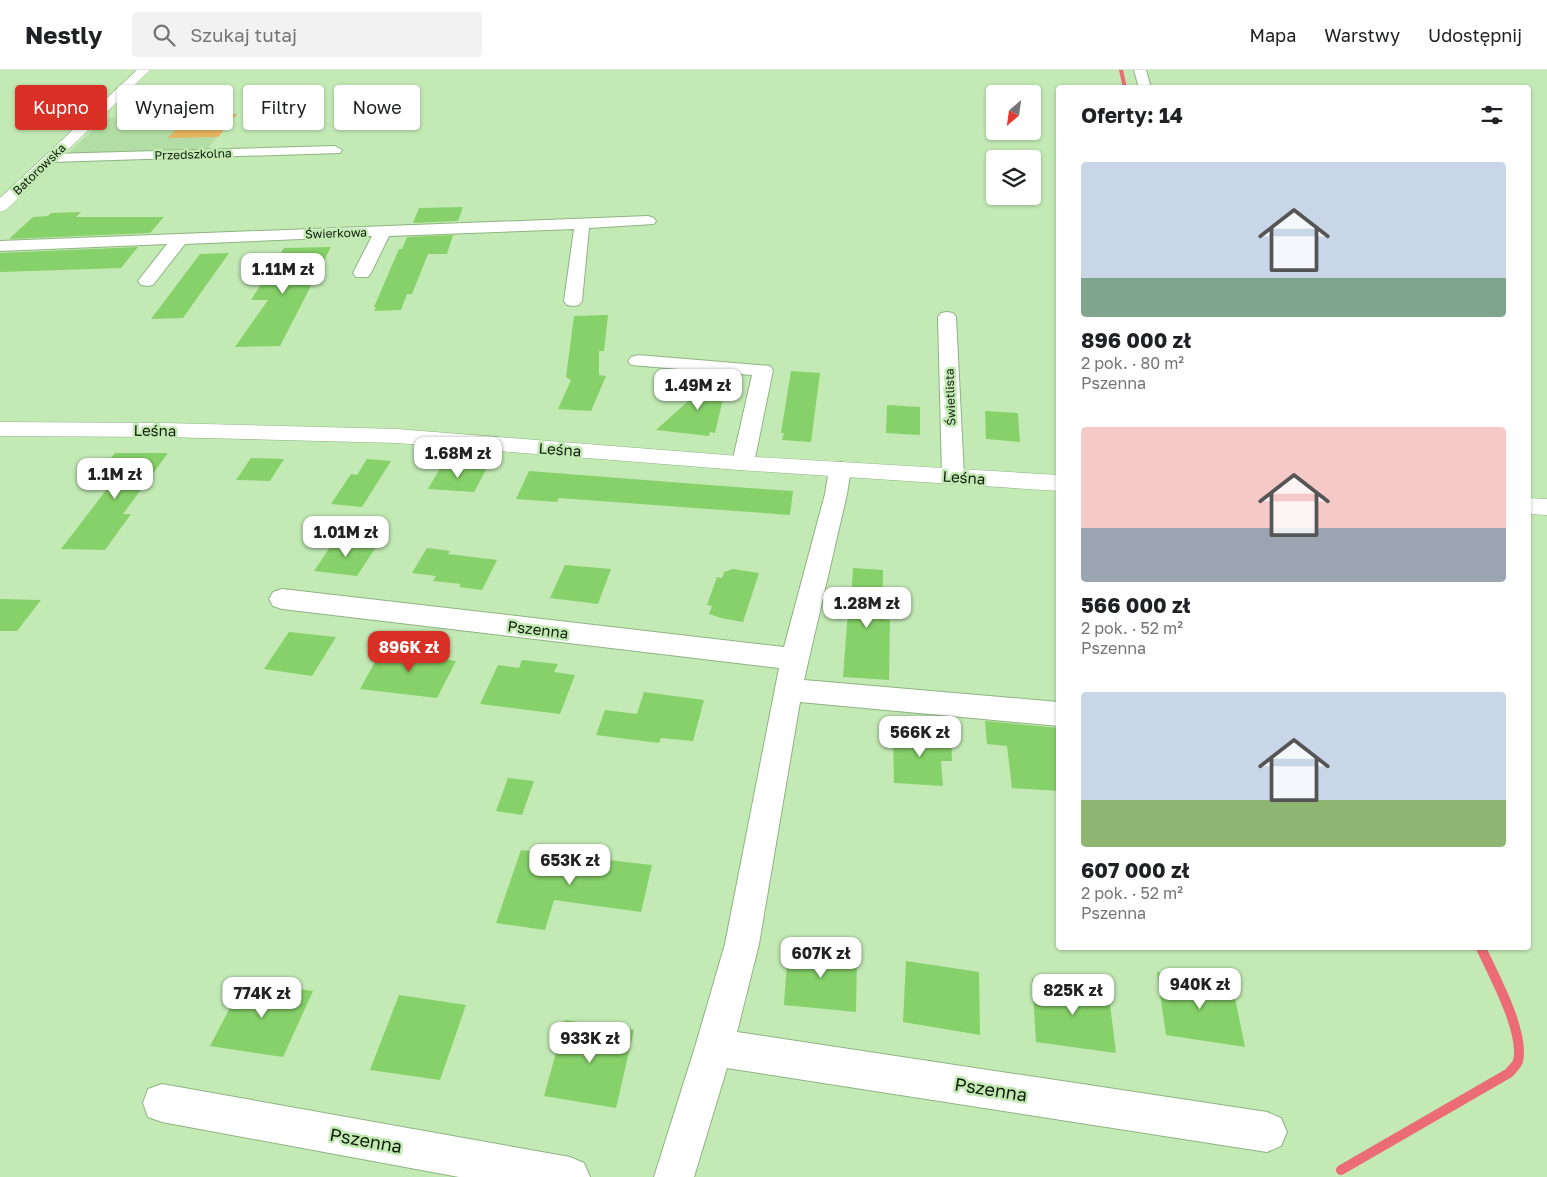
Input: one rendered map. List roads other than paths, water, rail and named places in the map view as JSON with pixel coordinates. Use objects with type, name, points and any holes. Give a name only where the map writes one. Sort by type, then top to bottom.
[{"type":"street","name":"Batorowska","points":[[0,207],[144,70]]},
{"type":"street","points":[[1140,70],[1144,85]]},
{"type":"street","name":"Przedszkolna","points":[[51,158],[334,150]]},
{"type":"street","name":"Świerkowa","points":[[0,246],[648,221]]},
{"type":"street","points":[[574,301],[582,224]]},
{"type":"street","points":[[362,273],[383,232]]},
{"type":"street","points":[[147,281],[180,239]]},
{"type":"street","name":"Świetlista","points":[[947,317],[952,476]]},
{"type":"street","points":[[638,361],[763,370],[742,463]]},
{"type":"street","name":"Leśna","points":[[0,429],[172,430],[397,436],[742,463],[1056,483]]},
{"type":"street","points":[[674,1177],[714,1047],[742,944],[794,659],[836,494],[840,469]]},
{"type":"street","points":[[1531,506],[1547,507]]},
{"type":"street","name":"Pszenna","points":[[282,599],[794,659]]},
{"type":"street","points":[[789,690],[1056,714]]},
{"type":"street","name":"Pszenna","points":[[714,1047],[1267,1132]]},
{"type":"street","name":"Pszenna","points":[[162,1104],[570,1177]]},
{"type":"waterway","points":[[1121,70],[1124,85]]},
{"type":"waterway","points":[[1341,1170],[1509,1073],[1517,1064],[1519,1049],[1513,1019],[1482,950]]}]
